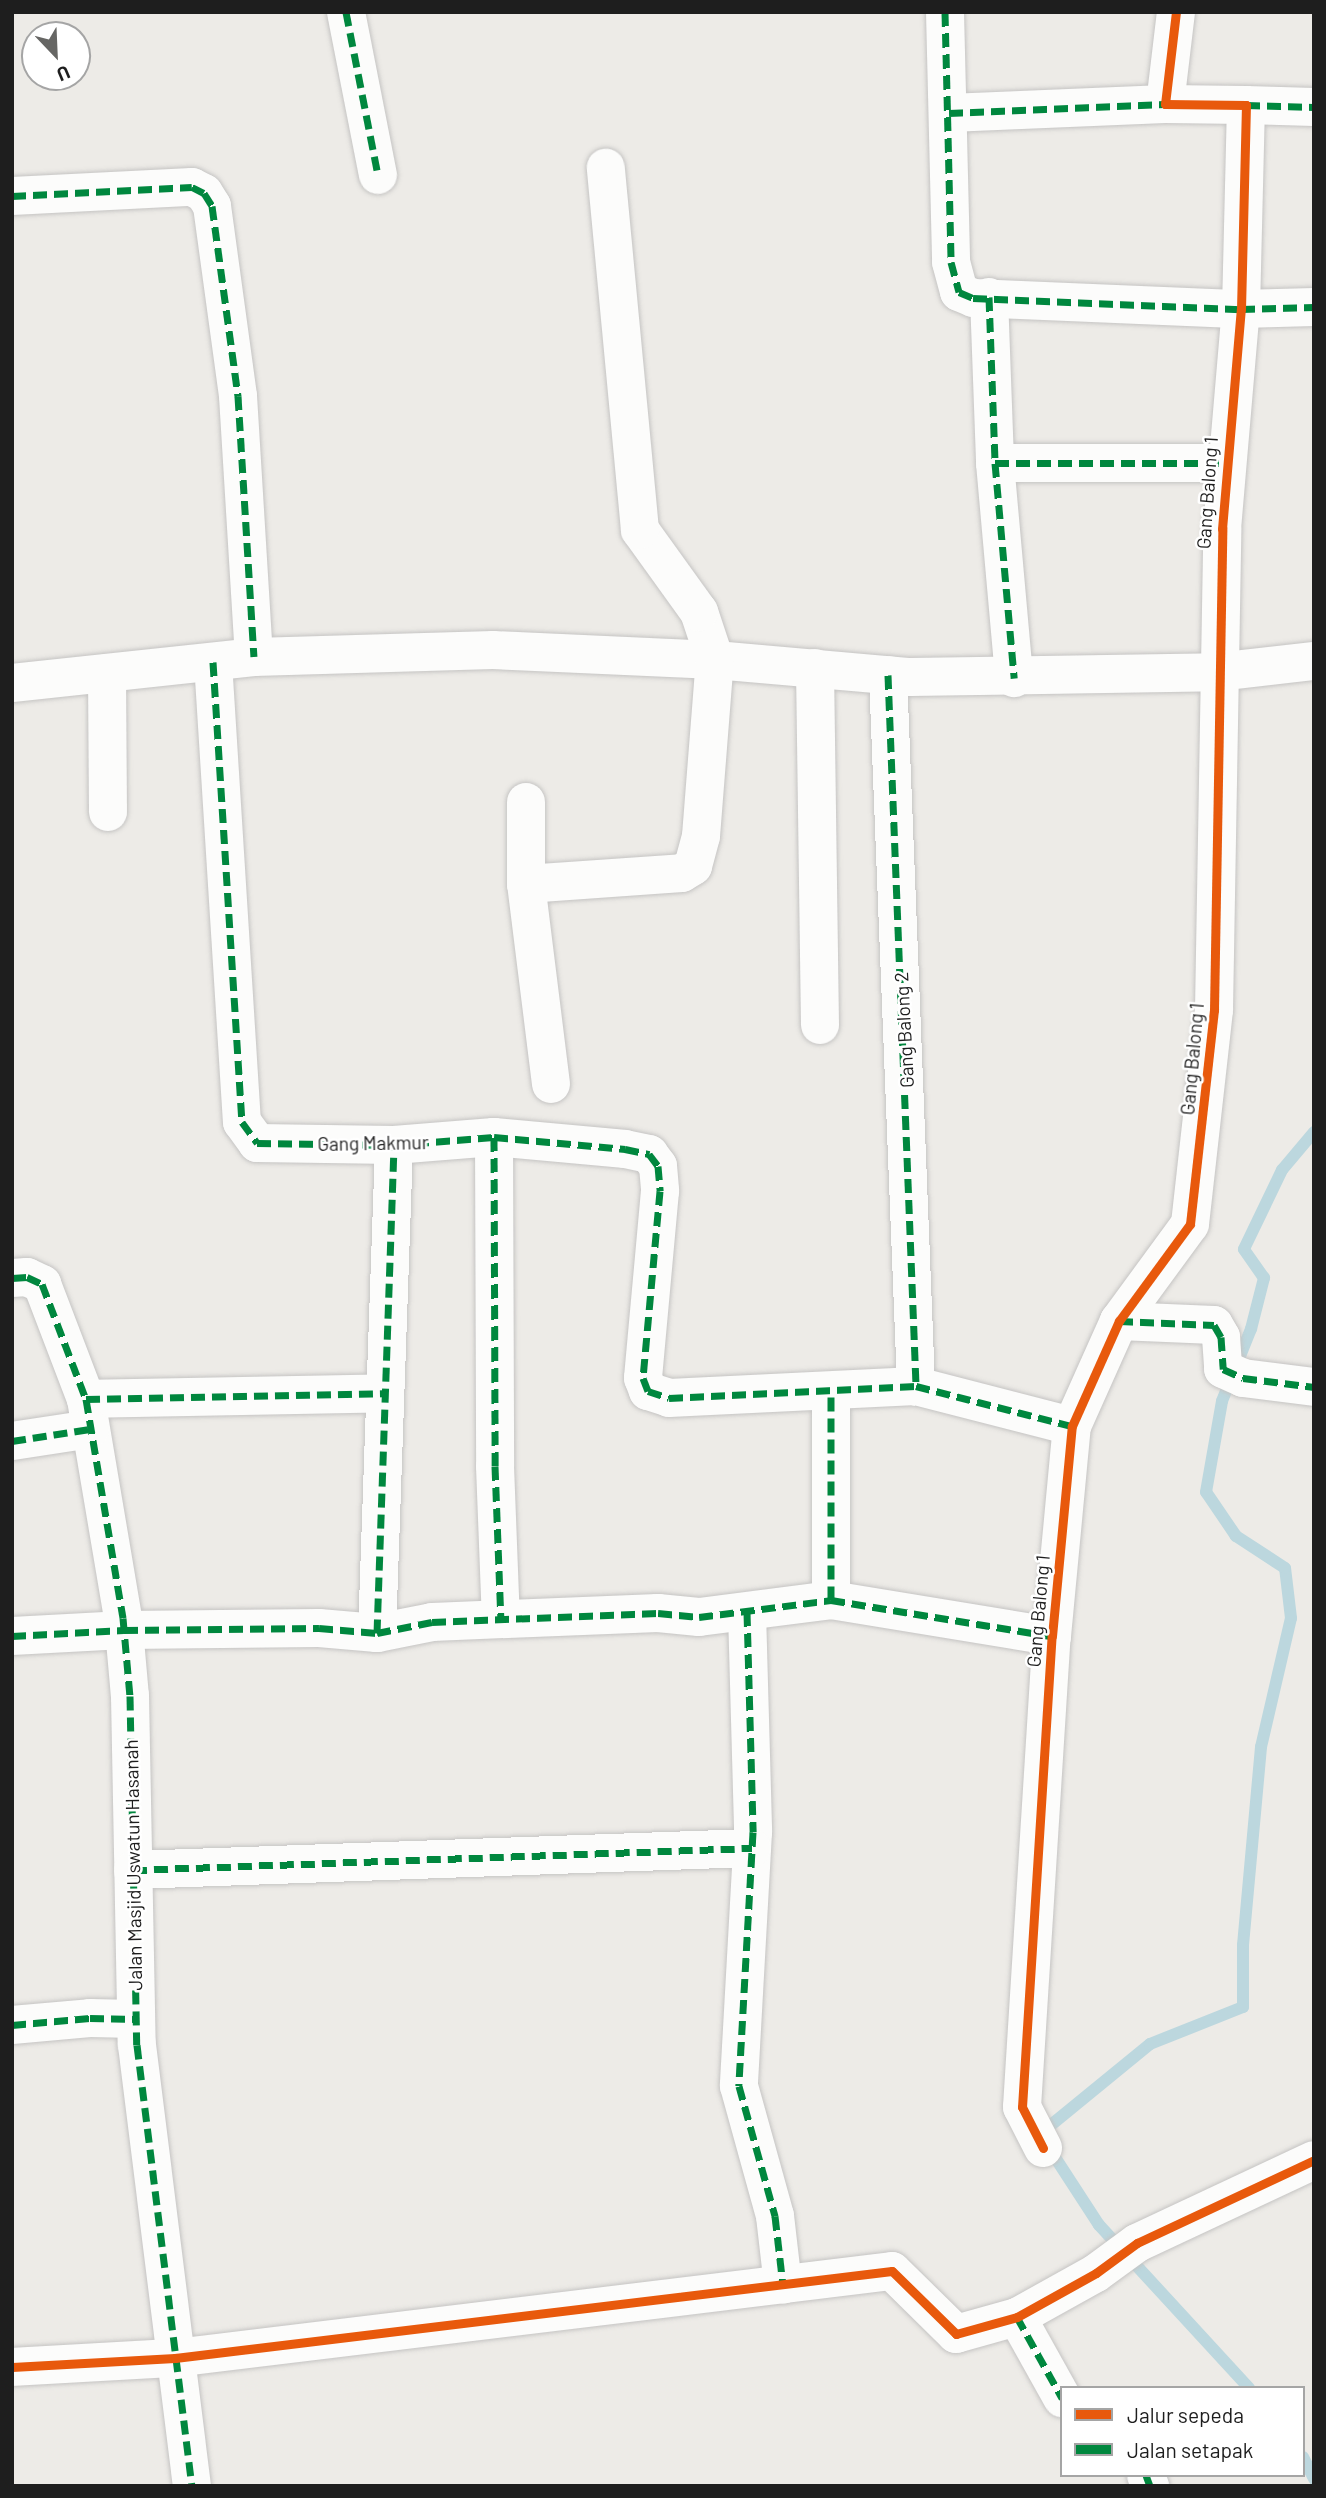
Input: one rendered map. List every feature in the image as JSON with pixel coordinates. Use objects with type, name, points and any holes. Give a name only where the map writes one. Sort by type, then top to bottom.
[{"type":"street","points":[[346,12],[378,175]]},
{"type":"street","points":[[945,12],[954,280],[966,295],[1241,309],[1314,307]]},
{"type":"street","points":[[1165,104],[1176,12]]},
{"type":"street","points":[[949,114],[1165,104],[1314,107]]},
{"type":"street","name":"Gang Balong 1","points":[[1043,2148],[1023,2107],[1052,1636],[1072,1426],[1119,1321],[1190,1224],[1214,1010],[1217,672],[1226,463],[1241,309],[1246,105]]},
{"type":"street","points":[[526,884],[682,873],[693,866],[701,836],[715,660],[699,612],[640,530],[606,168]]},
{"type":"street","points":[[12,196],[192,187],[204,192],[212,206],[238,396],[254,657]]},
{"type":"street","points":[[989,297],[995,463],[1014,678]]},
{"type":"street","points":[[995,463],[1226,463]]},
{"type":"street","points":[[12,682],[254,657],[493,650],[715,660],[888,675],[1014,678],[1217,672],[1314,661]]},
{"type":"street","name":"Gang Makmur","points":[[213,662],[242,1122],[257,1143],[394,1145],[494,1137],[625,1149],[649,1154],[658,1166],[660,1192],[643,1378],[649,1391],[669,1398],[916,1386],[1072,1426]]},
{"type":"street","points":[[815,668],[820,1025]]},
{"type":"street","points":[[107,673],[108,812]]},
{"type":"street","name":"Gang Balong 2","points":[[888,675],[916,1386]]},
{"type":"street","points":[[526,802],[526,884],[551,1084]]},
{"type":"street","points":[[494,1137],[495,1454],[501,1619]]},
{"type":"street","points":[[377,1633],[394,1145]]},
{"type":"street","name":"Jalan Masjid Uswatun Hasanah","points":[[12,1278],[27,1277],[42,1284],[88,1414],[124,1630],[136,2020],[192,2486]]},
{"type":"street","points":[[1119,1321],[1214,1325],[1221,1336],[1233,1373],[1314,1387]]},
{"type":"street","points":[[831,1392],[831,1600]]},
{"type":"street","points":[[12,1441],[88,1414],[385,1393]]},
{"type":"street","points":[[12,1636],[124,1630],[319,1628],[377,1633],[432,1622],[658,1613],[699,1617],[831,1600],[1052,1636]]},
{"type":"street","points":[[747,1612],[752,1848],[739,2086],[775,2216],[783,2285]]},
{"type":"street","points":[[132,1870],[752,1848]]},
{"type":"street","points":[[12,2025],[90,2018],[136,2020]]},
{"type":"street","points":[[12,2367],[175,2358],[892,2271],[956,2334],[1017,2317],[1122,2254],[1314,2160]]},
{"type":"street","points":[[1017,2317],[1060,2394]]},
{"type":"waterway","points":[[1247,2386],[1099,2225],[1040,2134],[1150,2044],[1243,2007],[1243,1945],[1261,1747],[1291,1618],[1285,1568],[1236,1536],[1206,1492],[1222,1401],[1251,1329],[1264,1278],[1244,1249],[1282,1170],[1314,1132]]},
{"type":"waterway","points":[[1305,2461],[1314,2479]]},
{"type":"marked path","points":[[346,12],[378,175]]},
{"type":"marked path","points":[[945,12],[951,262],[959,292],[973,298],[1241,309],[1314,307]]},
{"type":"marked path","points":[[949,113],[1165,104]]},
{"type":"marked path","points":[[1246,105],[1314,107]]},
{"type":"marked path","points":[[12,196],[192,187],[204,193],[212,206],[238,396],[254,657]]},
{"type":"marked path","points":[[989,297],[995,463],[1014,678]]},
{"type":"marked path","points":[[995,463],[1226,463]]},
{"type":"marked path","points":[[213,662],[242,1122],[257,1143],[394,1145],[494,1137],[495,1466],[501,1619]]},
{"type":"marked path","points":[[888,675],[916,1386]]},
{"type":"marked path","points":[[494,1137],[625,1149],[649,1154],[658,1166],[660,1191],[643,1378],[648,1391],[669,1398],[916,1386],[1072,1426]]},
{"type":"marked path","points":[[377,1633],[394,1145]]},
{"type":"marked path","points":[[12,1278],[27,1277],[42,1284],[86,1399],[123,1618],[130,1696],[137,2045],[192,2486]]},
{"type":"marked path","points":[[1119,1321],[1214,1325],[1221,1337],[1223,1369],[1243,1378],[1314,1387]]},
{"type":"marked path","points":[[831,1392],[831,1600]]},
{"type":"marked path","points":[[86,1399],[385,1393]]},
{"type":"marked path","points":[[12,1441],[90,1429]]},
{"type":"marked path","points":[[12,1636],[124,1630],[319,1628],[377,1633],[432,1622],[658,1613],[699,1617],[831,1600],[1052,1636]]},
{"type":"marked path","points":[[747,1612],[753,1832],[739,2086],[775,2216],[783,2285]]},
{"type":"marked path","points":[[133,1870],[752,1848]]},
{"type":"marked path","points":[[12,2025],[90,2018],[136,2019]]},
{"type":"marked path","points":[[1017,2317],[1060,2394]]},
{"type":"marked path","points":[[1147,2477],[1150,2486]]},
{"type":"cycle path","points":[[1043,2148],[1022,2107],[1052,1636],[1072,1426],[1119,1321],[1190,1224],[1214,1010],[1222,529],[1241,309],[1246,105],[1165,104],[1176,12]]},
{"type":"cycle path","points":[[12,2367],[175,2358],[892,2271],[956,2334],[1017,2317],[1096,2273],[1137,2243],[1314,2160]]}]
